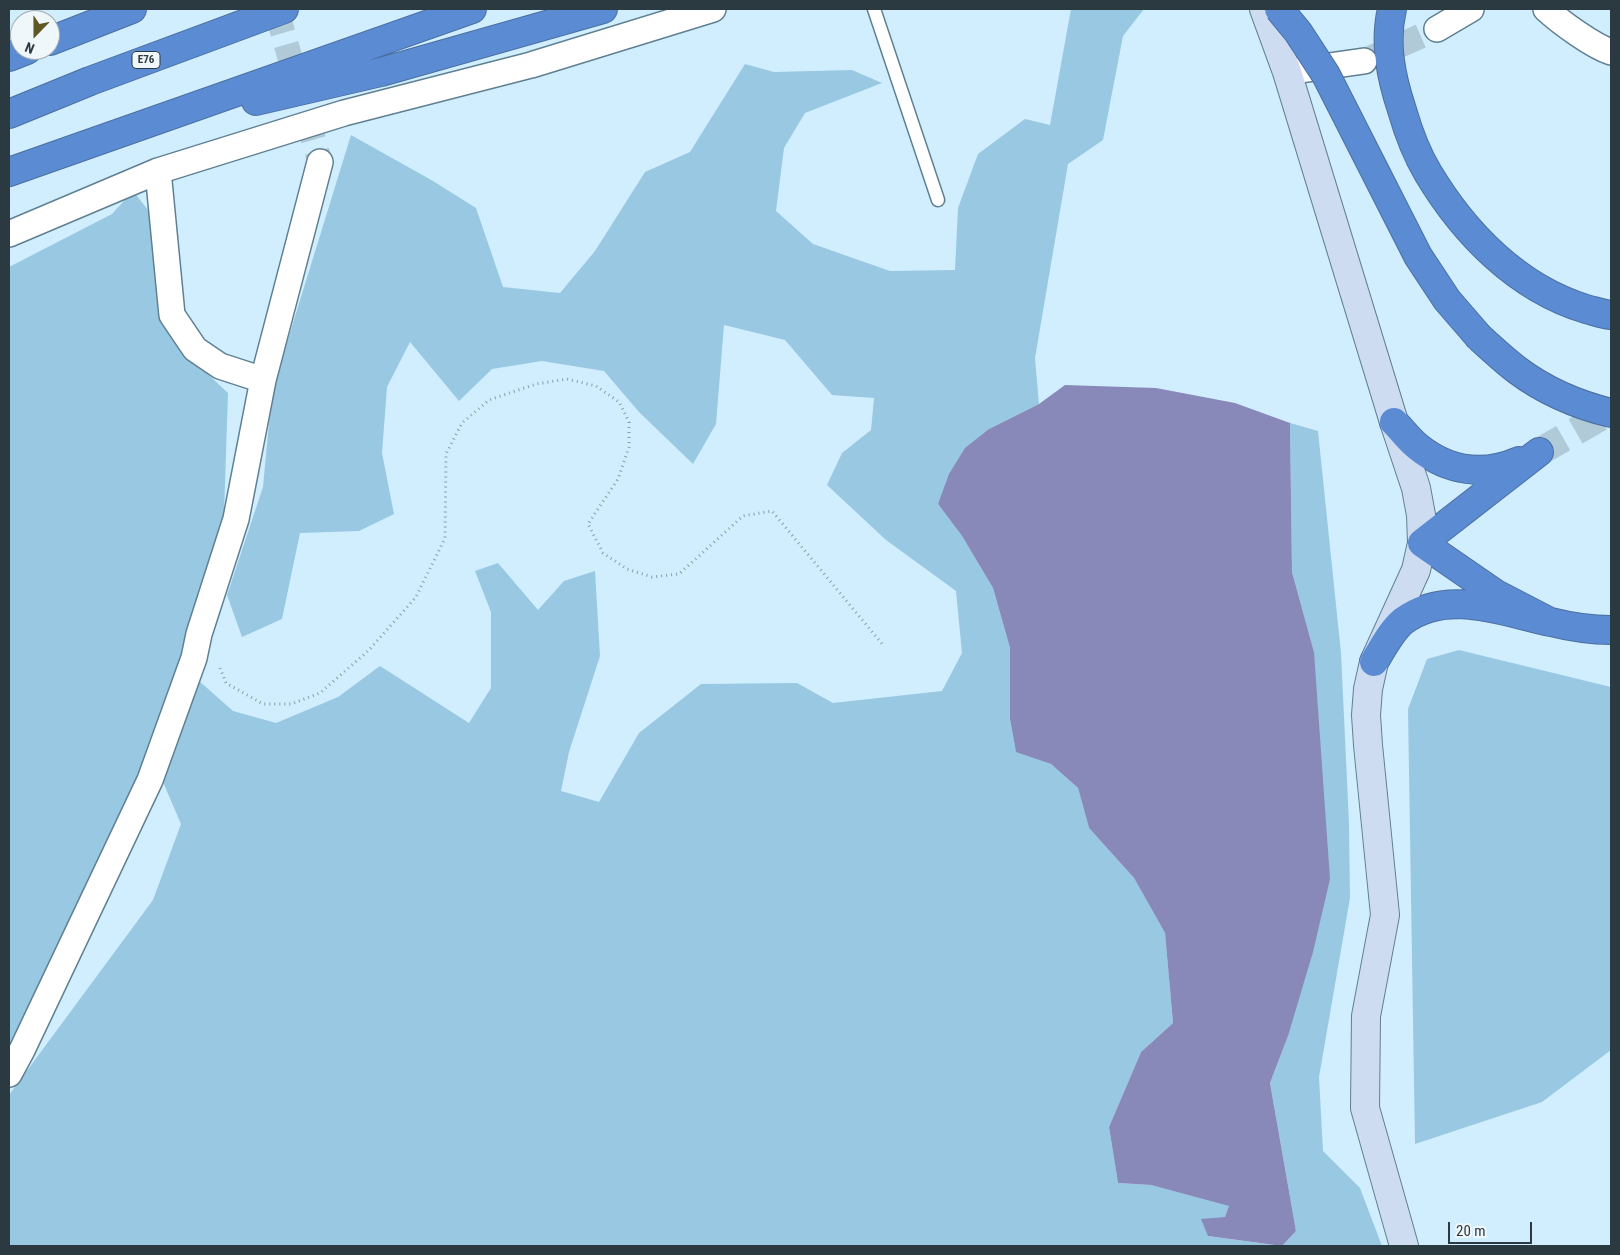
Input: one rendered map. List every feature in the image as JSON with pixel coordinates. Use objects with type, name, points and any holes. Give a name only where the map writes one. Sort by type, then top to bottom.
[{"type":"highway","points":[[60,37],[132,9]]},
{"type":"highway","name":"E76","points":[[9,114],[90,81],[284,9]]},
{"type":"highway","points":[[9,172],[472,9]]},
{"type":"highway","points":[[129,130],[381,72],[603,9]]},
{"type":"highway","points":[[1279,9],[1298,32],[1326,76],[1418,256],[1447,300],[1479,337],[1518,370],[1554,393],[1594,409],[1611,413]]},
{"type":"highway","points":[[1392,9],[1388,25],[1389,58],[1396,94],[1410,134],[1427,172],[1453,210],[1479,241],[1497,258],[1540,290],[1572,304],[1611,315]]},
{"type":"highway","points":[[1394,422],[1418,447],[1440,461],[1462,469],[1484,471],[1508,466],[1539,452],[1422,544],[1496,594],[1550,622]]},
{"type":"highway","points":[[1374,662],[1401,622],[1418,611],[1438,605],[1485,606],[1591,630],[1611,630]]},
{"type":"street","points":[[9,234],[158,171],[344,113],[531,65],[713,9]]},
{"type":"street","points":[[1264,9],[1288,72],[1394,422],[1416,488],[1421,514],[1422,544],[1412,579],[1374,662],[1368,689],[1367,725],[1385,915],[1366,1016],[1365,1108],[1404,1246]]},
{"type":"street","points":[[1437,29],[1471,9]]},
{"type":"street","points":[[1546,9],[1583,36],[1611,52]]},
{"type":"street","points":[[1288,72],[1364,61]]},
{"type":"street","points":[[9,1074],[150,780],[194,658],[199,634],[236,519],[263,380],[320,162]]},
{"type":"street","points":[[158,171],[172,315],[195,349],[220,366],[263,380]]},
{"type":"lane","points":[[874,9],[938,200]]},
{"type":"path","points":[[199,634],[212,646],[226,683],[263,704],[291,704],[320,693],[368,651],[416,597],[445,538],[446,454],[462,423],[489,400],[536,384],[567,379],[596,386],[619,402],[629,422],[629,447],[618,479],[588,524],[603,553],[627,569],[652,577],[679,574],[743,516],[772,510],[883,645]]},
{"type":"shaded area","points":[[1071,9],[1144,9],[1123,36],[1103,140],[1068,164],[1035,358],[1039,404],[989,429],[938,504],[962,536],[993,588],[1010,648],[1010,719],[1016,751],[1051,764],[1078,788],[1089,828],[1134,878],[1165,933],[1173,1023],[1141,1052],[1109,1127],[1118,1183],[1151,1185],[1230,1206],[1225,1217],[1208,1236],[1281,1246],[9,1246],[9,1095],[153,900],[181,824],[160,775],[198,680],[233,711],[276,723],[338,697],[380,666],[469,723],[491,688],[491,612],[475,571],[498,563],[538,610],[564,581],[595,571],[600,656],[569,752],[561,791],[599,802],[639,733],[701,684],[797,683],[833,703],[942,691],[962,653],[956,591],[886,540],[827,485],[842,453],[871,430],[874,398],[832,395],[785,340],[724,325],[716,424],[693,464],[639,412],[604,371],[542,361],[492,369],[459,401],[410,342],[387,387],[382,453],[394,514],[359,531],[300,533],[282,619],[242,637],[227,595],[263,487],[272,391],[351,135],[433,181],[476,208],[503,287],[560,293],[595,251],[645,172],[690,152],[745,64],[774,72],[852,70],[882,83],[805,113],[784,148],[776,211],[813,244],[890,271],[955,270],[958,208],[978,154],[1025,119],[1050,125]]},
{"type":"shaded area","points":[[133,191],[152,215],[159,318],[184,352],[228,393],[224,513],[198,621],[145,764],[9,1051],[9,267],[112,214]]},
{"type":"shaded area","points":[[1065,385],[1156,388],[1235,403],[1290,423],[1292,572],[1314,652],[1330,879],[1313,952],[1288,1036],[1270,1083],[1296,1231],[1282,1246],[1208,1236],[1201,1219],[1225,1217],[1229,1206],[1151,1185],[1118,1183],[1109,1127],[1141,1052],[1173,1023],[1165,933],[1134,878],[1089,828],[1078,788],[1051,764],[1016,752],[1010,719],[1010,648],[993,588],[962,536],[938,504],[949,474],[965,448],[989,429],[1039,404]]},
{"type":"shaded area","points":[[1290,423],[1318,431],[1341,653],[1349,823],[1350,898],[1319,1077],[1323,1151],[1360,1188],[1382,1246],[1282,1246],[1296,1231],[1270,1083],[1288,1036],[1314,652],[1292,572]]},
{"type":"shaded area","points":[[1459,650],[1611,687],[1611,1050],[1542,1102],[1415,1144],[1408,709],[1427,659]]},
{"type":"tunnel","points":[[276,9],[320,162]]},
{"type":"tunnel","points":[[1364,61],[1437,29]]},
{"type":"tunnel","points":[[1539,452],[1611,411]]}]
